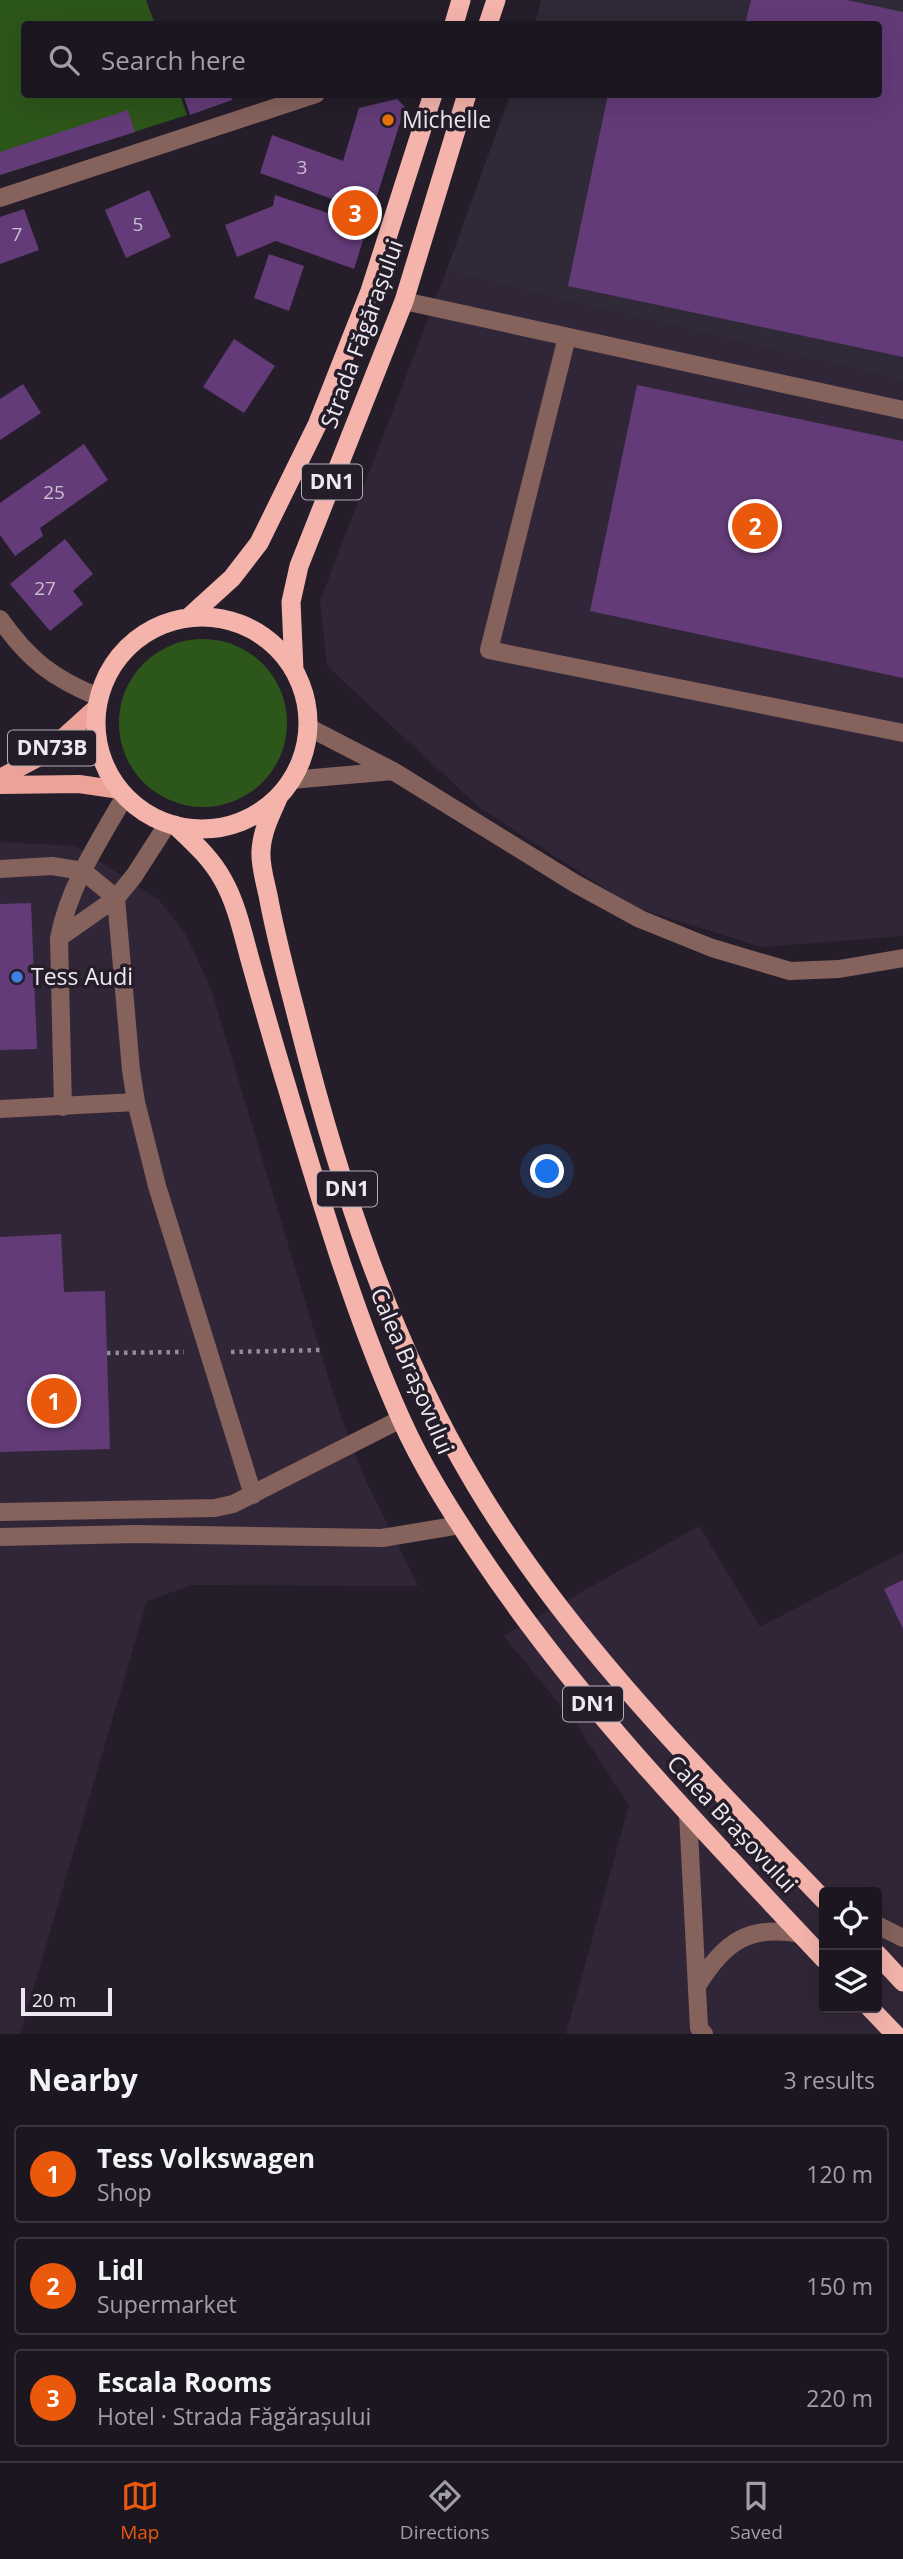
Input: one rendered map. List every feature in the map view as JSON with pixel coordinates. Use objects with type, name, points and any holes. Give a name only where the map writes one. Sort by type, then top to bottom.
[{"type":"highway","points":[[455,21],[461,0]]},
{"type":"highway","points":[[489,21],[496,0]]},
{"type":"highway","name":"Strada Făgărașului","points":[[188,618],[232,578],[259,543],[306,448],[370,291],[432,98]]},
{"type":"highway","name":"Strada Făgărașului","points":[[294,670],[291,602],[299,566],[404,300],[466,98]]},
{"type":"highway","name":"Strada Făgărașului","points":[[208,617],[229,621],[249,628],[267,639],[282,653],[294,670],[302,688],[308,727],[300,764],[279,796],[257,814],[231,825],[203,829],[171,824],[138,807],[110,775],[98,743],[98,702],[105,680],[125,650],[153,629],[188,618],[208,617]]},
{"type":"highway","name":"Calea Brașovului","points":[[279,796],[265,830],[262,860],[272,915],[312,1076],[366,1250],[435,1410],[474,1484],[552,1598],[625,1687],[819,1893]]},
{"type":"highway","name":"Calea Brașovului","points":[[171,824],[208,858],[223,881],[237,913],[286,1085],[360,1318],[401,1419],[424,1465],[506,1594],[559,1665],[650,1772],[819,1954]]},
{"type":"highway","points":[[882,1959],[903,1982]]},
{"type":"highway","points":[[875,2013],[895,2034]]},
{"type":"main road","name":"DN73B","points":[[0,778],[45,754],[98,702]]},
{"type":"main road","name":"DN73B","points":[[0,785],[79,785],[123,793]]},
{"type":"street","points":[[0,198],[304,98]]},
{"type":"street","points":[[404,300],[903,410]]},
{"type":"street","points":[[567,337],[489,650],[903,733]]},
{"type":"street","points":[[0,619],[43,669],[98,702]]},
{"type":"street","points":[[308,727],[393,771],[576,884],[640,919],[712,948],[790,971],[839,969],[903,958]]},
{"type":"street","points":[[291,780],[393,771]]},
{"type":"street","points":[[63,1107],[59,938],[68,903],[123,793]]},
{"type":"street","points":[[59,938],[116,898],[171,824]]},
{"type":"street","points":[[0,869],[52,866],[83,871],[116,898],[136,1102],[157,1186],[253,1495]]},
{"type":"street","points":[[0,1109],[136,1102]]},
{"type":"street","points":[[0,1512],[215,1508],[233,1504],[401,1419]]},
{"type":"street","points":[[0,1537],[136,1534],[382,1538],[460,1525]]},
{"type":"street","points":[[688,1813],[699,2028],[705,2034]]},
{"type":"street","points":[[882,1928],[903,1938]]},
{"type":"street","points":[[697,1986],[711,1963],[728,1947],[747,1935],[776,1929],[801,1934]]},
{"type":"shaded area","points":[[541,0],[903,0],[903,381],[446,272],[509,98],[882,98],[882,21],[536,21]]},
{"type":"shaded area","points":[[446,272],[903,381],[903,936],[761,947],[634,907],[480,808],[327,666],[320,601]]},
{"type":"shaded area","points":[[0,842],[76,846],[159,900],[186,935],[211,989],[335,1400],[363,1475],[418,1586],[192,1585],[147,1601],[20,2034],[0,2034]]},
{"type":"shaded area","points":[[699,1526],[760,1627],[903,1552],[903,2034],[566,2034],[629,1805],[578,1727],[504,1636]]},
{"type":"green space","points":[[0,0],[146,0],[154,21],[21,21],[21,98],[181,98],[187,115],[0,175]]},
{"type":"green space","points":[[203,639],[235,646],[262,664],[280,691],[287,723],[280,755],[262,782],[235,800],[203,807],[171,800],[144,782],[126,755],[119,723],[126,691],[144,664],[171,646]]},
{"type":"building","points":[[751,0],[847,0],[903,12],[903,357],[568,286],[607,98],[882,98],[882,21],[746,21]]},
{"type":"building","points":[[184,98],[231,98],[232,100],[190,115]]},
{"type":"building","points":[[397,99],[405,107],[354,269],[276,241],[237,257],[225,225],[273,206],[275,195],[328,213],[332,199],[260,173],[272,135],[343,161],[359,108]]},
{"type":"building","points":[[128,110],[135,132],[0,175],[0,152]]},
{"type":"building","points":[[149,190],[171,237],[126,258],[105,210]]},
{"type":"building","points":[[24,209],[39,250],[0,264],[0,217]]},
{"type":"building","points":[[269,254],[304,266],[289,311],[254,298]]},
{"type":"building","points":[[234,339],[275,366],[244,413],[203,387]]},
{"type":"building","points":[[23,384],[41,413],[0,440],[0,399]]},
{"type":"building","points":[[637,385],[903,441],[903,678],[590,611]]},
{"type":"building","points":[[84,444],[108,480],[40,528],[43,536],[15,556],[0,535],[0,503]]},
{"type":"building","points":[[65,539],[93,574],[73,591],[83,604],[50,631],[10,584]]},
{"type":"building","name":"Tess Audi","points":[[31,903],[37,1049],[0,1050],[0,904]]},
{"type":"building","points":[[61,1234],[64,1292],[105,1291],[110,1449],[0,1452],[0,1237]]},
{"type":"building","points":[[903,1580],[903,1629],[884,1589]]},
{"type":"place","name":"Michelle","points":[[388,120]]},
{"type":"place","name":"Escala Rooms","points":[[355,213]]},
{"type":"place","name":"Lidl","points":[[755,526]]},
{"type":"place","name":"Tess Audi","points":[[17,977]]},
{"type":"place","name":"Tess Volkswagen","points":[[54,1401]]}]
